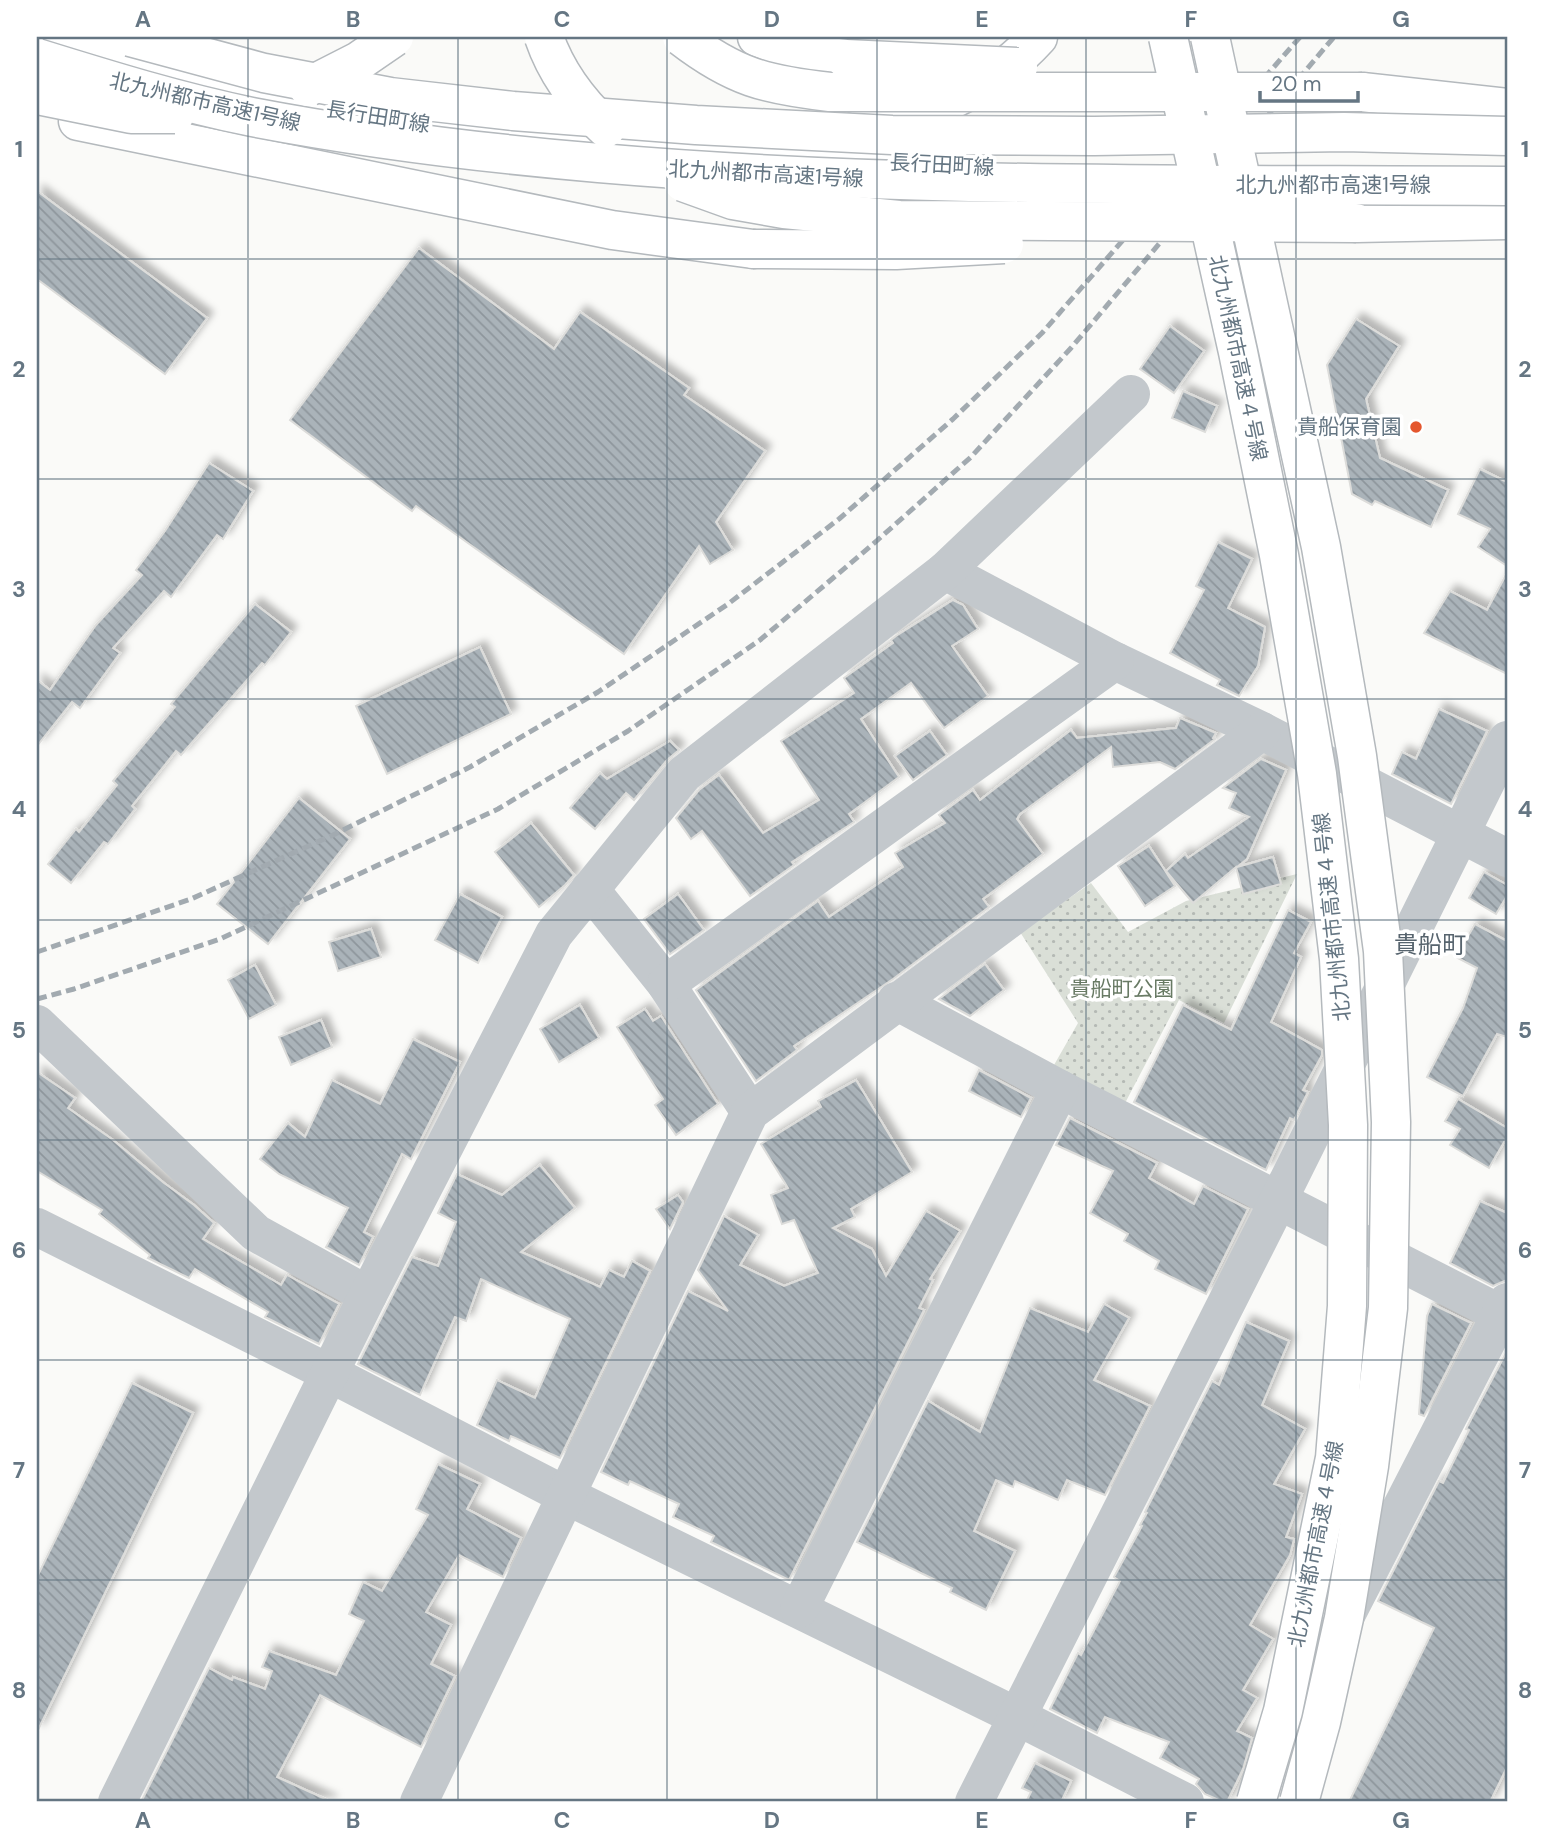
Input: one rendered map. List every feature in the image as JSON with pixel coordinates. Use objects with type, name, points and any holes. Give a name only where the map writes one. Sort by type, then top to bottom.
[{"type":"main road","name":"長行田町線","points":[[53,37],[161,70],[296,104],[444,128],[658,148],[1048,171],[1456,185],[1507,193]]},
{"type":"main road","name":"北九州都市高速1号線","points":[[130,37],[264,74],[390,97],[513,111],[683,124],[892,135],[1094,136],[1344,132],[1507,136]]},
{"type":"main road","points":[[37,95],[131,114],[185,114],[243,107],[299,91],[359,61],[394,37]]},
{"type":"main road","points":[[544,37],[561,75],[586,109],[618,139],[656,167],[693,187],[733,200],[837,216],[898,220],[1356,223],[1507,220]]},
{"type":"main road","points":[[682,37],[701,52],[738,73],[779,86],[830,92],[1362,92]]},
{"type":"main road","points":[[757,37],[803,54],[846,59],[1241,77],[1507,107]]},
{"type":"main road","name":"北九州都市高速４号線","points":[[1168,37],[1238,352],[1279,555],[1317,774],[1339,959],[1348,1125],[1347,1306],[1335,1458],[1283,1711],[1256,1802]]},
{"type":"main road","name":"北九州都市高速４号線","points":[[1210,37],[1321,547],[1357,756],[1383,951],[1391,1122],[1388,1308],[1369,1466],[1344,1618],[1321,1722],[1299,1802]]},
{"type":"main road","points":[[658,148],[748,146],[824,138],[890,122],[946,104],[989,80],[1031,44]]},
{"type":"main road","name":"北九州都市高速1号線","points":[[37,58],[138,89],[249,116],[382,140],[520,156],[692,171],[880,180],[1507,187]]},
{"type":"main road","points":[[37,111],[151,138],[598,228],[753,249],[895,250],[1356,223]]},
{"type":"street","points":[[117,1802],[368,1295],[554,934],[684,774],[945,571],[1130,394]]},
{"type":"street","points":[[945,571],[1115,661],[1262,732],[1507,858]]},
{"type":"street","points":[[666,984],[1115,661]]},
{"type":"street","points":[[419,1802],[750,1112],[896,1001],[1262,732]]},
{"type":"street","points":[[974,1802],[1278,1201],[1507,740]]},
{"type":"street","points":[[590,889],[666,984],[750,1112]]},
{"type":"street","points":[[896,1001],[1278,1201],[1504,1308],[1250,1802]]},
{"type":"street","points":[[40,1030],[256,1233],[368,1295]]},
{"type":"street","points":[[799,1609],[1060,1089]]},
{"type":"street","points":[[37,1227],[565,1495],[1185,1802]]},
{"type":"green space","name":"貴船町公園","points":[[1297,874],[1224,1023],[1179,1000],[1123,1107],[1050,1072],[1078,1023],[1020,932],[1091,883],[1128,932],[1186,901]]},
{"type":"building","points":[[37,191],[207,318],[165,374],[37,279]]},
{"type":"building","points":[[419,248],[554,349],[580,312],[689,388],[684,395],[765,451],[716,522],[733,550],[710,564],[699,546],[624,654],[416,506],[412,511],[290,420]]},
{"type":"building","points":[[1356,319],[1399,346],[1366,399],[1380,458],[1448,490],[1431,527],[1375,501],[1372,505],[1352,494],[1327,365]]},
{"type":"building","points":[[1170,326],[1204,351],[1174,393],[1140,369]]},
{"type":"building","points":[[1183,391],[1217,406],[1205,432],[1172,418]]},
{"type":"building","points":[[209,463],[253,491],[223,539],[217,535],[171,597],[164,591],[113,648],[120,653],[80,708],[72,702],[37,746],[37,680],[50,690],[96,625],[142,575],[136,570]]},
{"type":"building","points":[[1480,469],[1507,482],[1507,566],[1478,547],[1490,529],[1458,514]]},
{"type":"building","points":[[1218,542],[1252,559],[1228,608],[1265,627],[1258,666],[1239,696],[1217,685],[1220,680],[1170,653],[1204,590],[1196,586]]},
{"type":"building","points":[[1507,573],[1507,674],[1424,633],[1450,591],[1487,610]]},
{"type":"building","points":[[953,600],[963,605],[978,629],[952,646],[988,696],[944,728],[911,683],[861,719],[899,777],[849,814],[854,822],[792,862],[794,865],[750,896],[702,831],[691,839],[676,818],[699,790],[719,775],[763,833],[819,800],[781,741],[854,693],[844,678],[893,643],[891,640],[896,636]]},
{"type":"building","points":[[255,604],[291,632],[265,665],[262,663],[181,755],[176,751],[132,806],[135,809],[108,844],[104,842],[71,883],[48,864],[76,829],[79,832],[117,785],[113,781],[175,707],[171,704]]},
{"type":"building","points":[[480,647],[511,714],[387,774],[356,706]]},
{"type":"building","points":[[1439,709],[1487,731],[1451,804],[1392,774],[1402,752],[1416,759]]},
{"type":"building","points":[[1180,718],[1216,733],[1213,738],[1215,739],[1175,769],[1160,762],[1113,767],[1111,747],[1020,814],[1017,819],[1043,854],[983,899],[989,907],[893,979],[794,1046],[797,1050],[756,1081],[696,990],[818,901],[829,917],[903,867],[895,853],[945,823],[939,815],[973,790],[980,800],[1071,730],[1077,738],[1176,728]]},
{"type":"building","points":[[930,731],[947,755],[913,780],[895,756]]},
{"type":"building","points":[[670,741],[679,750],[667,760],[634,800],[626,793],[595,829],[570,808],[600,773],[607,779]]},
{"type":"building","points":[[1261,759],[1286,770],[1247,859],[1237,867],[1273,857],[1281,884],[1243,894],[1236,867],[1193,903],[1166,871],[1185,854],[1188,858],[1249,817],[1229,808],[1236,793],[1223,788]]},
{"type":"building","points":[[299,798],[350,839],[268,944],[217,904]]},
{"type":"building","points":[[531,823],[574,875],[539,907],[495,852]]},
{"type":"building","points":[[1149,846],[1175,886],[1145,906],[1118,866]]},
{"type":"building","points":[[1484,872],[1507,885],[1507,896],[1496,914],[1469,898]]},
{"type":"building","points":[[460,894],[502,917],[478,963],[435,940]]},
{"type":"building","points":[[678,894],[704,930],[670,954],[644,919]]},
{"type":"building","points":[[1288,910],[1311,922],[1294,953],[1301,957],[1271,1022],[1322,1050],[1322,1055],[1303,1090],[1308,1092],[1294,1120],[1290,1118],[1266,1170],[1134,1102],[1183,1005],[1231,1030]]},
{"type":"building","points":[[1475,924],[1507,941],[1507,1037],[1497,1034],[1463,1096],[1427,1077],[1463,1008],[1477,968],[1456,957]]},
{"type":"building","points":[[371,929],[381,957],[338,971],[329,942]]},
{"type":"building","points":[[985,964],[1004,990],[970,1016],[939,999]]},
{"type":"building","points":[[255,965],[276,1005],[249,1019],[228,980]]},
{"type":"building","points":[[580,1005],[599,1038],[559,1062],[540,1029]]},
{"type":"building","points":[[645,1009],[653,1021],[661,1016],[718,1104],[676,1135],[655,1105],[663,1099],[617,1027]]},
{"type":"building","points":[[321,1020],[332,1047],[291,1065],[279,1037]]},
{"type":"building","points":[[413,1039],[460,1062],[411,1159],[402,1154],[364,1232],[373,1237],[359,1265],[326,1247],[348,1208],[279,1174],[260,1159],[288,1123],[305,1137],[332,1080],[380,1104]]},
{"type":"building","points":[[979,1070],[1031,1098],[1021,1117],[969,1091]]},
{"type":"building","points":[[37,1072],[75,1098],[68,1108],[113,1140],[214,1223],[203,1239],[281,1285],[287,1275],[339,1304],[319,1344],[265,1317],[268,1312],[195,1269],[189,1278],[148,1258],[150,1255],[99,1214],[102,1210],[37,1171]]},
{"type":"building","points":[[856,1080],[912,1172],[851,1209],[855,1217],[833,1228],[872,1249],[886,1276],[926,1211],[960,1231],[930,1279],[933,1280],[919,1308],[924,1310],[789,1580],[711,1542],[714,1536],[673,1517],[679,1504],[630,1481],[628,1485],[601,1472],[688,1291],[728,1311],[698,1270],[724,1216],[758,1235],[740,1265],[784,1286],[818,1273],[794,1220],[782,1224],[771,1195],[788,1188],[761,1144],[821,1107],[818,1101]]},
{"type":"building","points":[[1458,1099],[1507,1128],[1507,1137],[1489,1168],[1450,1145],[1460,1129],[1445,1121]]},
{"type":"building","points":[[1070,1118],[1157,1163],[1149,1178],[1194,1204],[1203,1186],[1248,1209],[1206,1294],[1155,1269],[1159,1261],[1124,1241],[1128,1234],[1090,1213],[1113,1171],[1056,1145]]},
{"type":"building","points":[[540,1165],[575,1208],[521,1252],[600,1287],[609,1270],[624,1277],[632,1261],[650,1271],[560,1458],[511,1436],[509,1441],[477,1425],[497,1380],[535,1398],[570,1319],[481,1279],[466,1321],[455,1317],[420,1395],[358,1364],[412,1257],[438,1266],[456,1222],[438,1213],[457,1174],[502,1195]]},
{"type":"building","points":[[678,1195],[683,1202],[670,1229],[656,1209]]},
{"type":"building","points":[[1480,1201],[1507,1213],[1507,1280],[1493,1286],[1450,1263]]},
{"type":"building","points":[[1104,1304],[1129,1318],[1094,1380],[1150,1406],[1105,1495],[1067,1480],[1058,1500],[1015,1481],[1013,1487],[996,1480],[974,1531],[1015,1551],[986,1610],[950,1592],[952,1588],[857,1542],[928,1401],[980,1432],[1030,1308],[1088,1332]]},
{"type":"building","points":[[1432,1304],[1471,1323],[1424,1416],[1419,1414],[1427,1316]]},
{"type":"building","points":[[1246,1322],[1289,1341],[1262,1405],[1305,1429],[1274,1484],[1302,1494],[1286,1537],[1294,1539],[1290,1555],[1250,1625],[1273,1639],[1243,1690],[1257,1698],[1237,1731],[1252,1738],[1243,1769],[1227,1802],[1223,1802],[1205,1794],[1196,1784],[1199,1779],[1160,1758],[1169,1742],[1105,1717],[1097,1733],[1050,1709],[1078,1653],[1081,1655],[1120,1581],[1114,1577],[1142,1526],[1140,1525],[1147,1513],[1145,1512],[1212,1381],[1219,1385]]},
{"type":"building","points":[[1507,1351],[1507,1767],[1490,1802],[1349,1802],[1434,1628],[1378,1601],[1439,1481],[1443,1483],[1469,1430],[1466,1429]]},
{"type":"building","points":[[132,1383],[193,1413],[37,1732],[37,1577]]},
{"type":"building","points":[[438,1464],[480,1484],[467,1509],[521,1538],[503,1577],[459,1555],[426,1612],[451,1625],[431,1664],[455,1676],[421,1747],[320,1695],[277,1777],[332,1802],[141,1802],[209,1668],[232,1680],[233,1677],[265,1689],[272,1671],[262,1667],[269,1651],[336,1675],[364,1621],[349,1614],[363,1582],[382,1591],[428,1515],[416,1509]]},
{"type":"building","points":[[1035,1763],[1071,1781],[1061,1802],[1026,1802],[1031,1792],[1022,1788]]},
{"type":"railway","points":[[37,952],[191,899],[333,835],[470,767],[598,692],[728,604],[839,519],[953,419],[1042,333],[1300,37]]},
{"type":"railway","points":[[37,999],[220,939],[498,809],[628,731],[760,640],[971,457],[1071,348],[1334,37]]},
{"type":"place","name":"貴船保育園","points":[[1416,427]]},
{"type":"district","name":"貴船町","points":[[1430,944]]}]
